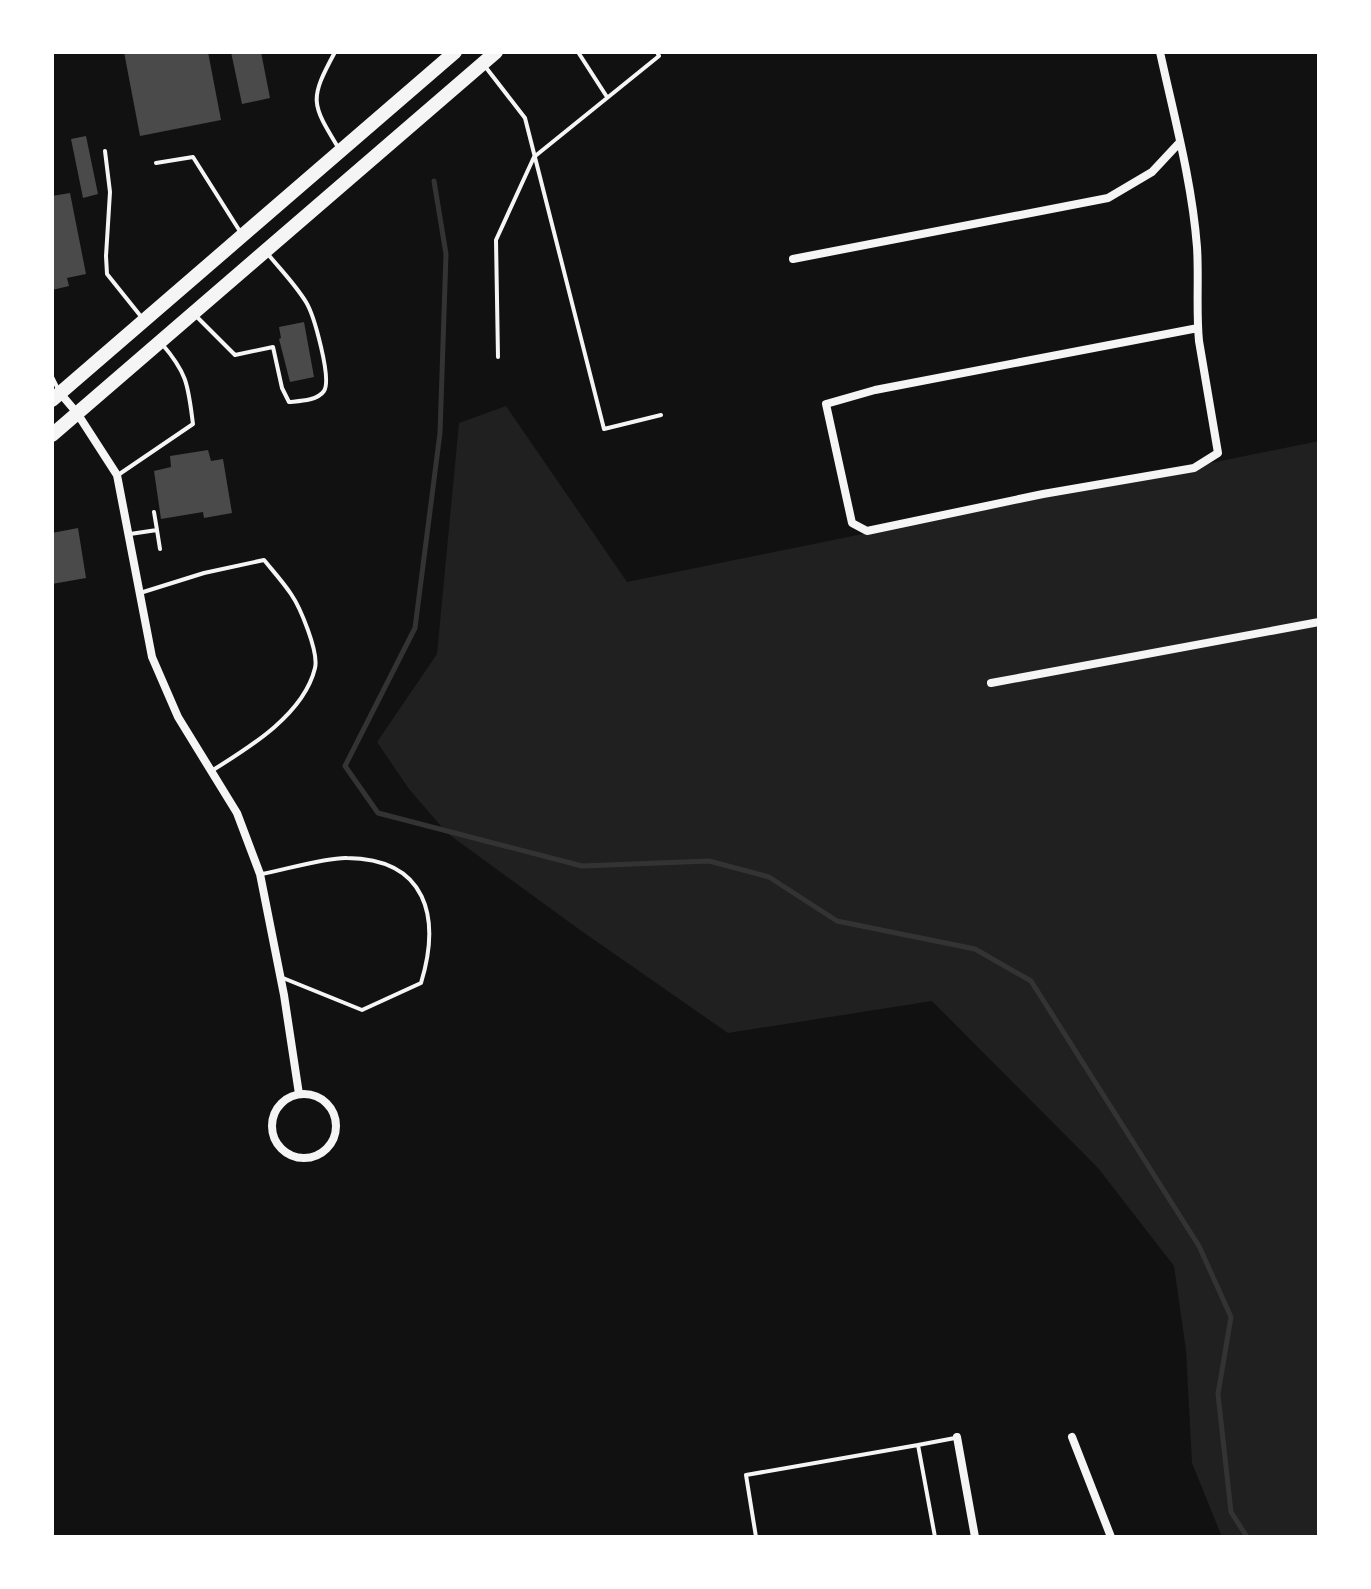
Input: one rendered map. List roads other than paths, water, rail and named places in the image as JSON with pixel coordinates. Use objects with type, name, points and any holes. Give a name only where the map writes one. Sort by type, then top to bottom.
[{"type":"highway","points":[[56,396],[455,52]]},
{"type":"highway","points":[[52,435],[265,251],[478,58],[496,52]]},
{"type":"highway","points":[[160,307],[176,328]]},
{"type":"street","points":[[1160,52],[1180,142],[1197,248],[1198,328],[1218,453],[1194,468],[1043,494],[867,531],[852,523],[826,404],[875,390],[1198,328]]},
{"type":"street","points":[[793,259],[1108,198],[1152,172],[1180,142]]},
{"type":"street","points":[[56,396],[77,413],[117,475],[152,657],[178,717],[237,813],[260,874],[281,977],[299,1094]]},
{"type":"street","points":[[991,683],[1319,622]]},
{"type":"street","points":[[299,1094],[311,1094],[323,1100],[332,1109],[337,1121],[331,1145],[322,1154],[310,1159],[286,1153],[277,1144],[272,1132],[272,1119],[277,1108],[299,1094]]},
{"type":"street","points":[[957,1437],[975,1537]]},
{"type":"street","points":[[1072,1437],[1111,1537]]},
{"type":"lane","points":[[335,52],[317,84],[315,104],[317,114],[341,151]]},
{"type":"lane","points":[[578,52],[607,98]]},
{"type":"lane","points":[[498,357],[496,240],[534,157],[659,56],[657,52]]},
{"type":"lane","points":[[478,58],[525,118],[604,429],[661,415]]},
{"type":"lane","points":[[105,151],[110,192],[107,274],[144,321]]},
{"type":"lane","points":[[156,163],[193,157],[243,235]]},
{"type":"lane","points":[[193,313],[235,355],[273,347],[282,388],[289,402],[321,395],[326,389],[327,372],[308,304],[265,251]]},
{"type":"lane","points":[[117,475],[193,424],[181,366],[161,342]]},
{"type":"lane","points":[[52,377],[56,396]]},
{"type":"lane","points":[[154,512],[160,549]]},
{"type":"lane","points":[[129,534],[157,530]]},
{"type":"lane","points":[[140,593],[204,573],[264,560],[293,597],[310,638],[316,666],[305,693],[256,744],[211,771]]},
{"type":"lane","points":[[260,874],[346,858],[396,867],[418,889],[429,914],[429,955],[421,983],[362,1010],[281,977]]},
{"type":"lane","points":[[756,1537],[746,1475],[957,1437]]},
{"type":"lane","points":[[918,1445],[935,1537]]},
{"type":"waterway","points":[[434,181],[446,254],[440,433],[415,628],[345,766],[378,813],[582,866],[709,861],[769,877],[837,921],[975,949],[1031,981],[1199,1246],[1231,1317],[1218,1394],[1231,1512],[1247,1537]]}]
